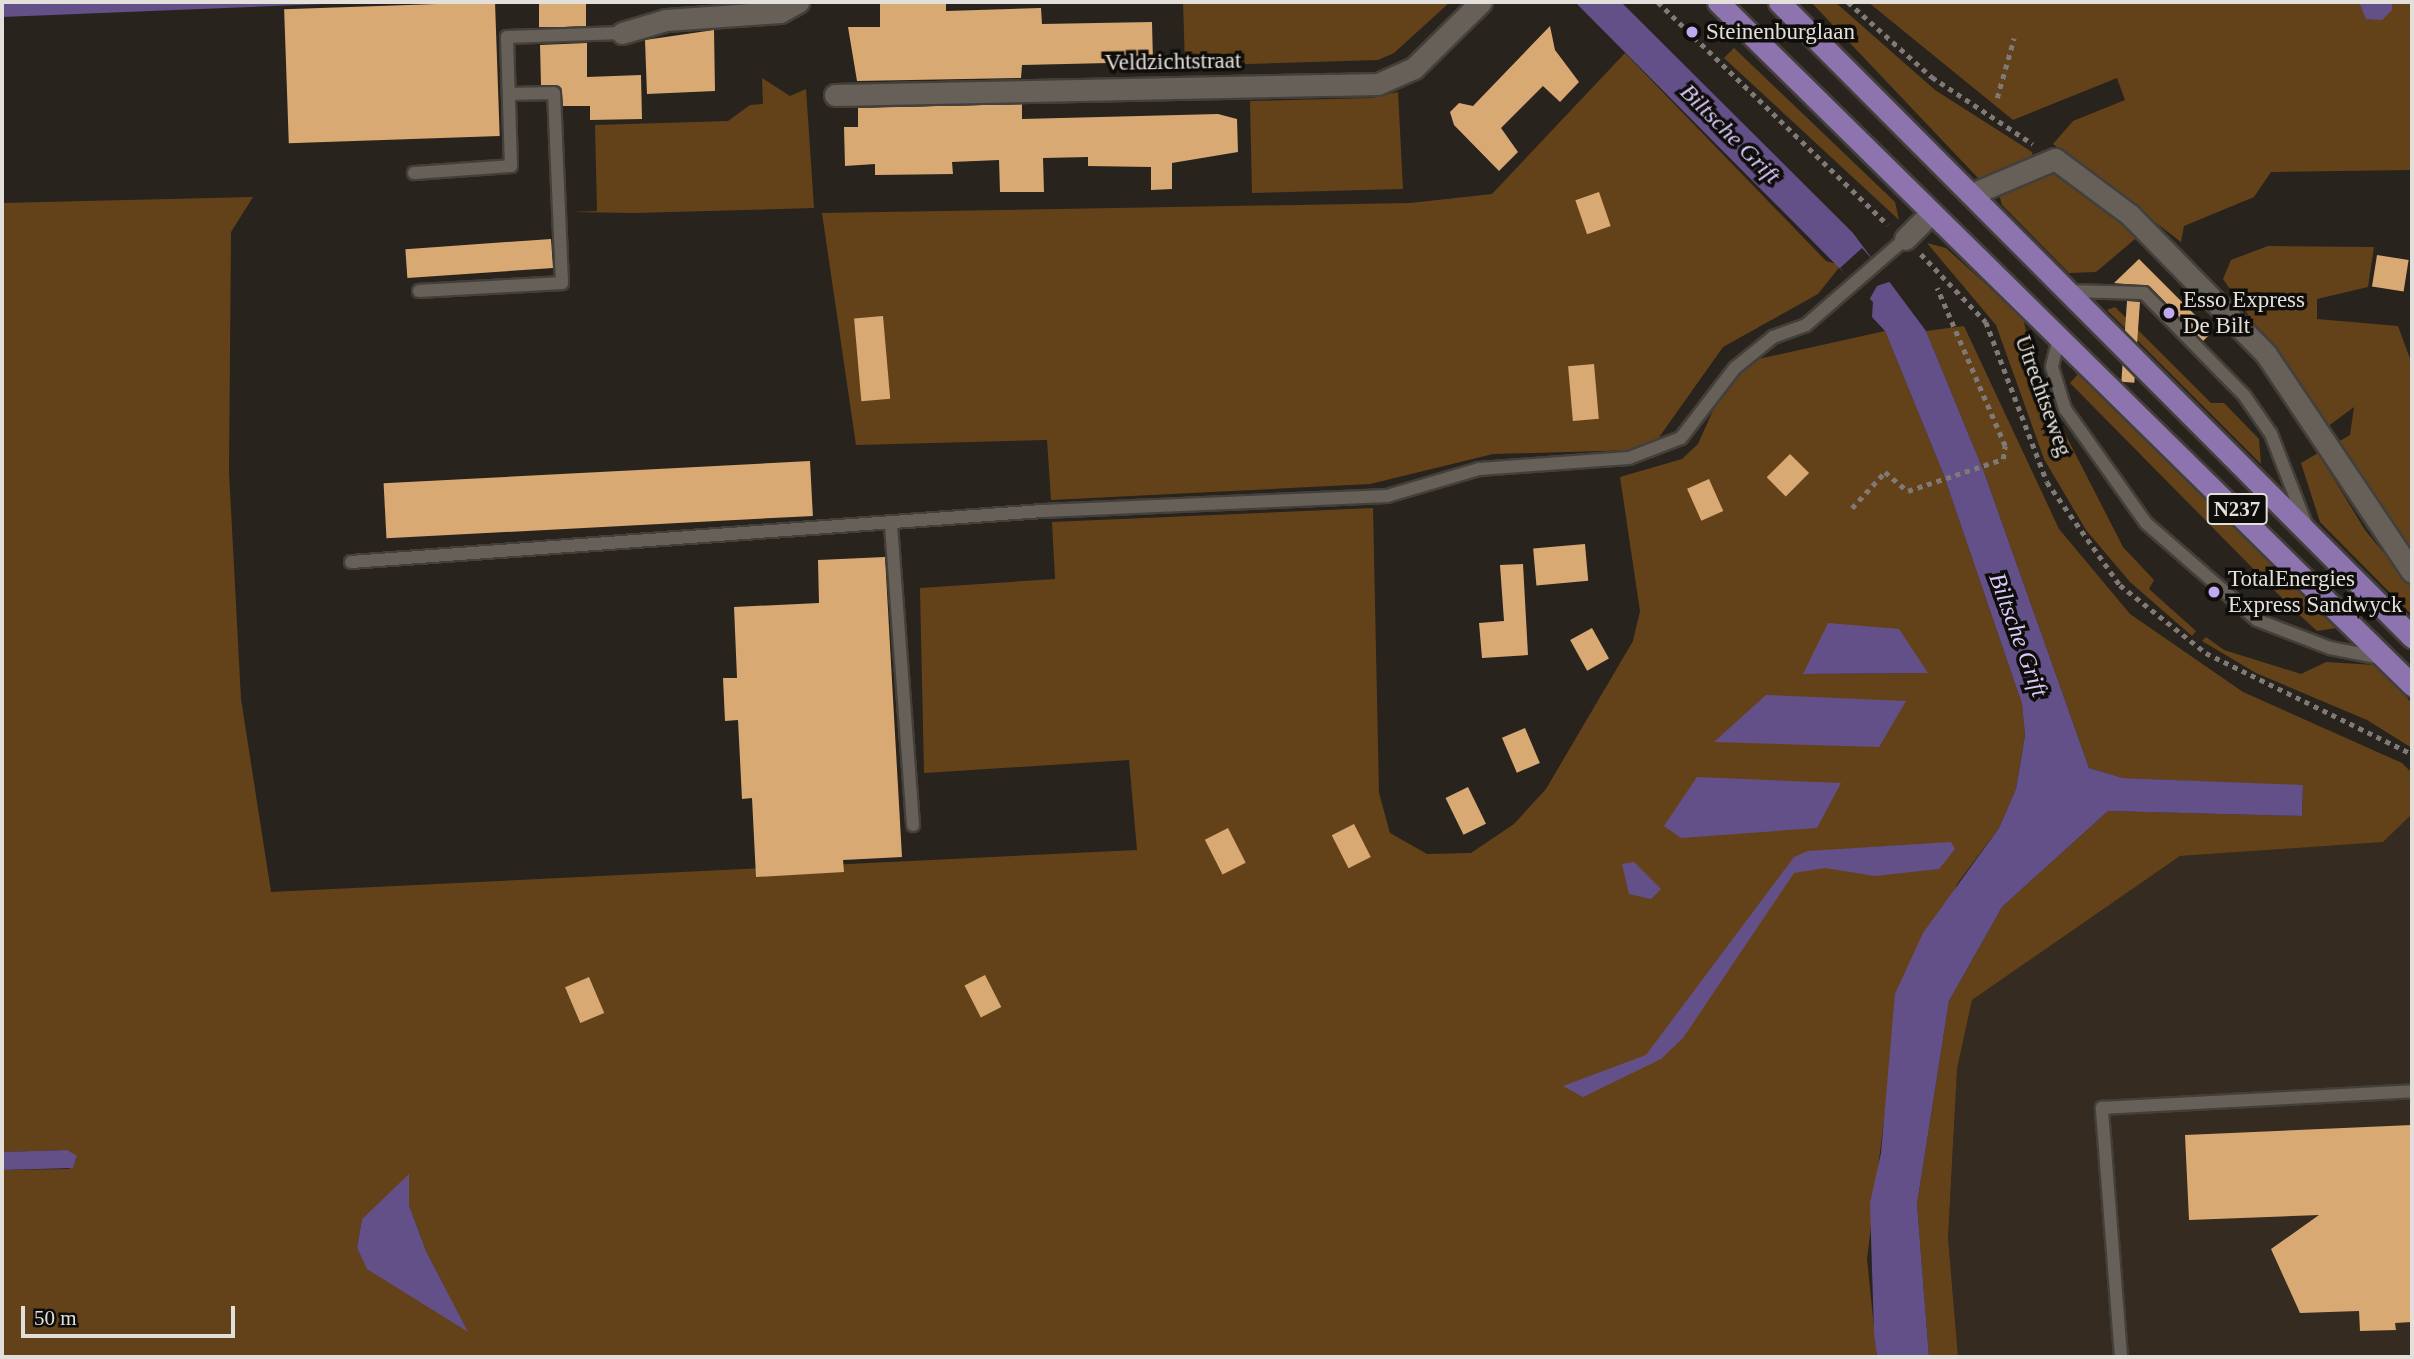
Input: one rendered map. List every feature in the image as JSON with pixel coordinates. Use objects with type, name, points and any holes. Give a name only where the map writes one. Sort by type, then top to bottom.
[{"type":"main road","name":"Utrechtseweg","points":[[1718,2],[1930,214],[2060,334],[2412,685]]},
{"type":"main road","name":"N237","points":[[1779,2],[2412,637]]},
{"type":"street","points":[[622,33],[666,20],[780,12],[798,2]]},
{"type":"street","name":"Veldzichtstraat","points":[[835,95],[1377,84],[1414,68],[1480,2]]},
{"type":"street","points":[[1972,194],[2055,159],[2130,215],[2266,354],[2412,572]]},
{"type":"street","points":[[1905,239],[1930,214]]},
{"type":"lane","points":[[414,173],[511,166],[507,37],[622,33]]},
{"type":"lane","points":[[419,291],[562,283],[554,93],[509,94]]},
{"type":"lane","points":[[351,562],[891,525],[1043,511],[1387,496],[1479,469],[1661,450],[1693,426],[1735,368],[1773,337],[1806,325],[1905,239]]},
{"type":"lane","points":[[2067,291],[2144,293],[2244,395],[2271,434],[2309,534]]},
{"type":"lane","points":[[2060,334],[2052,367],[2065,409],[2146,523],[2257,620],[2330,648],[2386,659]]},
{"type":"lane","points":[[891,525],[912,825]]},
{"type":"lane","points":[[2121,1357],[2102,1108],[2412,1091]]},
{"type":"path","name":"Utrechtseweg","points":[[1657,2],[1905,239],[1986,322],[2047,482],[2120,585],[2206,653],[2412,754]]},
{"type":"path","points":[[1848,2],[1932,77],[2055,159]]},
{"type":"path","points":[[1997,98],[2014,38]]},
{"type":"path","points":[[1852,509],[1885,472],[1908,491],[2003,459],[2005,446],[1937,288]]},
{"type":"shaded area","points":[[1183,2],[1450,2],[1394,53],[1378,60],[1185,66]]},
{"type":"shaded area","points":[[1811,2],[1835,2],[1935,90],[2032,152],[2033,158],[1979,179]]},
{"type":"shaded area","points":[[1868,2],[2359,2],[2392,10],[2392,2],[2412,2],[2412,170],[2271,172],[2254,197],[2184,226],[2181,242],[2053,144],[2073,121],[2125,100],[2117,78],[2013,120]]},
{"type":"shaded area","points":[[1734,48],[1895,202],[1899,220],[1724,58]]},
{"type":"shaded area","points":[[1625,53],[1826,261],[1841,265],[1818,294],[1723,347],[1655,443],[1635,450],[1493,454],[1370,484],[1051,500],[1047,440],[856,445],[822,213],[1410,203],[1492,194]]},
{"type":"shaded area","points":[[762,78],[790,96],[806,89],[814,208],[571,212],[597,211],[595,125],[728,121],[750,105],[763,104]]},
{"type":"shaded area","points":[[1398,92],[1403,189],[1252,193],[1250,101],[1371,98]]},
{"type":"shaded area","points":[[2046,171],[2072,177],[2141,234],[2096,272],[2069,273],[2002,205],[1999,194]]},
{"type":"shaded area","points":[[253,197],[231,232],[229,472],[241,699],[271,892],[1137,850],[1129,760],[924,773],[920,588],[1055,579],[1052,522],[1373,508],[1379,793],[1390,833],[1427,854],[1471,853],[1514,824],[1546,789],[1633,641],[1640,611],[1620,477],[1682,459],[1698,444],[1719,397],[1754,360],[1885,331],[1943,473],[2022,704],[2025,734],[2016,789],[1999,828],[1957,884],[1888,1087],[1867,1259],[1877,1357],[2,1357],[2,1170],[69,1169],[77,1159],[67,1150],[2,1152],[2,203]],"holes":[[[1828,624],[1922,667],[1928,673],[1804,674]],[[409,1175],[409,1205],[426,1251],[467,1331],[367,1268],[357,1248],[362,1219]]]},
{"type":"shaded area","points":[[1927,243],[1946,248],[2023,318],[2038,381],[2123,547],[2154,580],[2149,589],[2196,631],[2192,636],[2130,582],[2086,530],[2044,459],[1996,325]]},
{"type":"shaded area","points":[[2268,246],[2374,247],[2368,287],[2317,299],[2317,319],[2398,326],[2412,364],[2412,556],[2336,443],[2350,435],[2354,407],[2327,427],[2223,279],[2231,260]]},
{"type":"shaded area","points":[[2115,307],[2211,403],[2224,403],[2259,439],[2261,464],[2107,310]]},
{"type":"shaded area","points":[[1964,326],[2059,529],[2130,614],[2243,692],[2402,763],[2412,773],[2412,814],[2383,842],[2180,856],[1972,1000],[1957,1069],[1948,1238],[1958,1357],[1929,1357],[1917,1204],[1949,1001],[2002,907],[2108,811],[2302,816],[2303,786],[2123,778],[2089,768],[1984,472],[1926,331]]},
{"type":"shaded area","points":[[2079,373],[2336,628],[2317,631],[2292,608],[2070,383]]},
{"type":"shaded area","points":[[2318,453],[2365,530],[2412,588],[2412,615],[2320,522],[2301,463]]},
{"type":"shaded area","points":[[2206,637],[2224,650],[2301,674],[2326,662],[2374,665],[2412,703],[2412,748],[2367,720],[2256,673],[2202,641]]},
{"type":"shaded area","points":[[2412,814],[2412,1357],[1958,1357],[1948,1238],[1957,1069],[1972,1000],[2180,856],[2383,842]]},
{"type":"water","points":[[2,2],[374,2],[2,17]]},
{"type":"water","name":"Biltsche Grift","points":[[1575,2],[1621,2],[1853,233],[1926,331],[1984,472],[2089,768],[2123,778],[2303,785],[2302,816],[2108,811],[2002,907],[1949,1001],[1917,1204],[1929,1357],[1877,1357],[1874,1333],[1870,1203],[1881,1153],[1895,994],[1923,933],[1999,828],[2016,789],[2025,735],[2022,704],[1943,473],[1885,331],[1872,317],[1873,302]]},
{"type":"water","points":[[2359,2],[2392,2],[2392,10],[2382,20],[2366,19]]},
{"type":"water","points":[[1828,623],[1899,629],[1928,673],[1803,674]]},
{"type":"water","points":[[1766,695],[1906,701],[1879,747],[1714,742]]},
{"type":"water","points":[[1697,777],[1841,783],[1817,828],[1681,838],[1664,826]]},
{"type":"water","points":[[1951,842],[1955,849],[1939,869],[1875,876],[1825,868],[1794,873],[1683,1038],[1661,1059],[1583,1097],[1563,1086],[1646,1055],[1794,857],[1808,851]]},
{"type":"water","points":[[1634,862],[1661,889],[1651,899],[1629,894],[1622,864]]},
{"type":"water","points":[[67,1150],[77,1156],[73,1168],[2,1170],[2,1152]]},
{"type":"water","points":[[409,1174],[409,1205],[426,1251],[468,1332],[367,1269],[357,1248],[362,1219]]},
{"type":"pier","points":[[1862,248],[1892,281],[1877,286],[1868,302],[1840,268]]},
{"type":"building","points":[[495,2],[500,136],[289,143],[284,9]]},
{"type":"building","points":[[539,2],[586,2],[586,27],[539,27]]},
{"type":"building","points":[[880,2],[946,2],[946,11],[1041,8],[1042,24],[1152,22],[1153,62],[1022,65],[1021,78],[857,81],[848,27],[880,27]]},
{"type":"building","points":[[1550,26],[1555,50],[1579,82],[1560,102],[1543,86],[1501,128],[1518,152],[1499,171],[1454,125],[1450,112],[1459,103],[1473,106]]},
{"type":"building","points":[[714,30],[715,91],[647,94],[645,40]]},
{"type":"building","points":[[587,43],[587,77],[641,75],[642,119],[590,120],[590,106],[563,106],[561,88],[541,85],[540,45]]},
{"type":"building","points":[[1022,104],[1022,119],[1218,114],[1237,119],[1238,152],[1172,163],[1172,189],[1151,190],[1151,167],[1088,166],[1088,157],[1043,158],[1044,192],[1000,192],[999,160],[952,162],[953,174],[875,175],[875,164],[845,166],[844,127],[858,127],[858,108]]},
{"type":"building","points":[[1599,192],[1611,226],[1587,234],[1575,200]]},
{"type":"building","points":[[551,239],[553,268],[407,278],[405,249]]},
{"type":"building","points":[[2377,255],[2409,260],[2404,292],[2372,287]]},
{"type":"building","points":[[2139,259],[2212,332],[2203,341],[2149,286],[2114,283]]},
{"type":"building","points":[[2127,301],[2140,302],[2134,383],[2121,382]]},
{"type":"building","points":[[883,316],[890,399],[861,401],[854,319]]},
{"type":"building","points":[[1594,364],[1599,419],[1573,421],[1568,366]]},
{"type":"building","points":[[1790,454],[1809,473],[1786,496],[1767,477]]},
{"type":"building","points":[[810,461],[813,516],[386,538],[384,483]]},
{"type":"building","points":[[1709,479],[1723,511],[1701,521],[1687,489]]},
{"type":"building","points":[[1585,544],[1588,581],[1536,585],[1533,549]]},
{"type":"building","points":[[885,557],[902,857],[843,860],[844,872],[756,877],[752,798],[742,799],[738,720],[725,721],[723,678],[737,678],[734,607],[819,603],[818,560]]},
{"type":"building","points":[[1523,564],[1528,655],[1482,658],[1479,623],[1504,621],[1500,565]]},
{"type":"building","points":[[1592,628],[1609,659],[1587,671],[1570,640]]},
{"type":"building","points":[[1525,728],[1540,763],[1517,773],[1502,738]]},
{"type":"building","points":[[1468,787],[1486,824],[1464,835],[1446,798]]},
{"type":"building","points":[[1354,824],[1371,857],[1349,868],[1332,835]]},
{"type":"building","points":[[1228,828],[1246,863],[1223,875],[1205,840]]},
{"type":"building","points":[[985,975],[1001,1007],[981,1018],[965,985]]},
{"type":"building","points":[[589,977],[604,1013],[580,1023],[565,987]]},
{"type":"building","points":[[2412,1125],[2412,1322],[2395,1323],[2396,1330],[2360,1331],[2359,1311],[2300,1313],[2271,1249],[2319,1215],[2189,1220],[2185,1135]]},
{"type":"place","name":"Steinenburglaan","points":[[1692,32]]},
{"type":"place","name":"Esso Express De Bilt","points":[[2169,313]]},
{"type":"place","name":"TotalEnergies Express Sandwyck","points":[[2214,592]]}]
